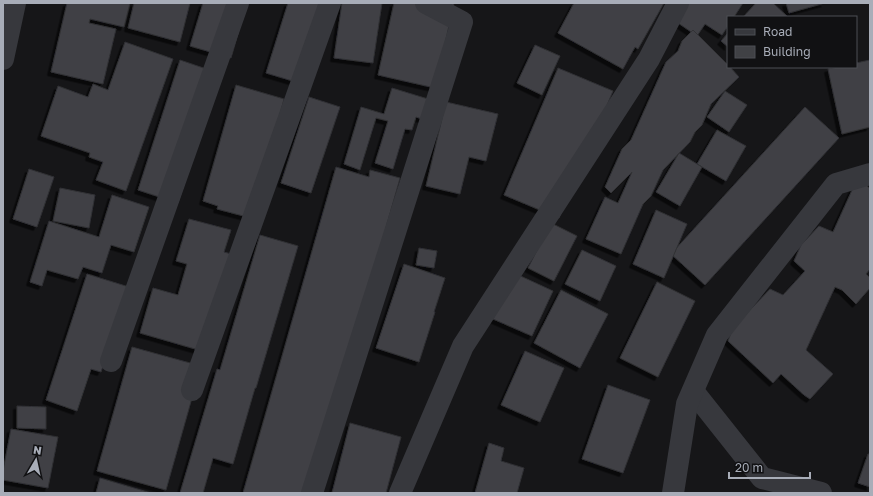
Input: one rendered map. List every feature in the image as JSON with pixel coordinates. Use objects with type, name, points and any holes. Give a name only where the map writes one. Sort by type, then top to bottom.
[{"type":"street","points":[[3,60],[15,3]]},
{"type":"street","points":[[111,361],[238,3]]},
{"type":"street","points":[[192,390],[330,3]]},
{"type":"street","points":[[312,493],[462,22],[426,3]]},
{"type":"street","points":[[400,493],[463,346],[649,59],[678,3]]},
{"type":"street","points":[[673,493],[687,404],[717,335],[836,184],[870,174]]},
{"type":"street","points":[[692,391],[762,478],[821,493]]},
{"type":"building","points":[[67,3],[130,3],[124,27],[90,19],[89,23],[116,29],[103,84],[51,72]]},
{"type":"building","points":[[134,3],[190,3],[180,42],[128,28]]},
{"type":"building","points":[[203,3],[247,3],[231,58],[190,46]]},
{"type":"building","points":[[288,3],[321,4],[296,82],[266,73]]},
{"type":"building","points":[[342,3],[382,3],[373,63],[334,58]]},
{"type":"building","points":[[394,3],[454,3],[435,88],[378,75]]},
{"type":"building","points":[[574,3],[664,3],[638,49],[635,47],[623,69],[558,33]]},
{"type":"building","points":[[676,3],[743,3],[735,16],[727,16],[727,28],[722,35],[705,24],[697,36],[668,16]]},
{"type":"building","points":[[756,3],[773,3],[787,16],[744,16]]},
{"type":"building","points":[[786,3],[825,3],[789,13]]},
{"type":"building","points":[[693,30],[727,64],[727,68],[731,68],[739,77],[711,104],[702,125],[695,132],[690,142],[663,170],[651,196],[643,204],[621,254],[586,239],[605,197],[618,203],[632,172],[611,193],[605,187],[622,149],[631,140],[666,62],[678,51],[682,41]]},
{"type":"building","points":[[727,34],[727,46],[721,41]]},
{"type":"building","points":[[125,42],[173,59],[126,191],[96,180],[103,162],[89,157],[90,153],[41,136],[58,86],[88,97],[93,84],[108,90]]},
{"type":"building","points":[[535,45],[560,56],[542,95],[517,83]]},
{"type":"building","points":[[180,60],[221,74],[178,203],[138,190]]},
{"type":"building","points":[[870,60],[870,127],[842,134],[828,69],[857,68],[857,63]]},
{"type":"building","points":[[558,68],[613,91],[559,218],[504,195]]},
{"type":"building","points":[[236,85],[284,99],[251,218],[217,209],[218,206],[203,201]]},
{"type":"building","points":[[392,88],[428,99],[422,119],[416,117],[412,130],[405,129],[393,169],[375,163],[388,121],[376,118],[360,170],[344,164],[361,107],[384,114]]},
{"type":"building","points":[[725,91],[747,105],[729,132],[707,117]]},
{"type":"building","points":[[309,97],[340,107],[311,193],[281,183]]},
{"type":"building","points":[[446,102],[498,114],[486,161],[469,157],[460,194],[426,186]]},
{"type":"building","points":[[805,107],[839,138],[705,285],[671,254]]},
{"type":"building","points":[[717,130],[746,146],[726,181],[697,164]]},
{"type":"building","points":[[679,153],[702,167],[680,206],[656,192]]},
{"type":"building","points":[[336,167],[369,177],[370,170],[400,178],[314,493],[243,493]]},
{"type":"building","points":[[29,169],[54,177],[37,227],[13,219]]},
{"type":"building","points":[[861,180],[870,189],[870,269],[866,274],[870,278],[870,288],[856,304],[842,290],[835,287],[806,350],[833,374],[810,399],[781,374],[773,383],[728,341],[733,328],[770,289],[783,295],[805,271],[794,261],[801,245],[819,226],[833,232],[853,188]]},
{"type":"building","points":[[60,188],[95,195],[89,228],[53,221]]},
{"type":"building","points":[[112,195],[149,207],[134,252],[111,245],[102,273],[83,267],[78,279],[47,270],[42,286],[30,282],[49,221],[99,237]]},
{"type":"building","points":[[656,210],[687,224],[664,278],[633,264]]},
{"type":"building","points":[[189,219],[231,230],[224,252],[238,256],[209,353],[140,333],[153,288],[178,295],[187,264],[176,261]]},
{"type":"building","points":[[551,223],[577,236],[554,281],[528,268]]},
{"type":"building","points":[[260,235],[298,246],[233,464],[213,458],[203,493],[180,493],[217,369],[220,370]]},
{"type":"building","points":[[419,248],[437,251],[434,268],[416,265]]},
{"type":"building","points":[[582,250],[616,266],[600,301],[565,284]]},
{"type":"building","points":[[404,264],[445,278],[419,362],[376,348]]},
{"type":"building","points":[[514,273],[553,291],[532,336],[493,319]]},
{"type":"building","points":[[87,274],[129,287],[101,372],[91,369],[77,411],[46,400]]},
{"type":"building","points":[[657,282],[695,301],[658,377],[620,358]]},
{"type":"building","points":[[561,290],[608,314],[580,368],[534,343]]},
{"type":"building","points":[[132,347],[201,366],[166,490],[97,471]]},
{"type":"building","points":[[525,351],[564,368],[540,422],[501,405]]},
{"type":"building","points":[[608,385],[650,400],[623,473],[582,459]]},
{"type":"building","points":[[17,406],[46,407],[46,429],[17,428]]},
{"type":"building","points":[[350,423],[401,437],[386,493],[332,493]]},
{"type":"building","points":[[11,429],[58,437],[48,488],[3,480],[3,471]]},
{"type":"building","points":[[489,443],[504,448],[501,461],[524,468],[517,493],[475,493]]},
{"type":"building","points":[[868,454],[870,454],[870,487],[858,483]]},
{"type":"building","points":[[100,478],[151,493],[96,493]]}]
